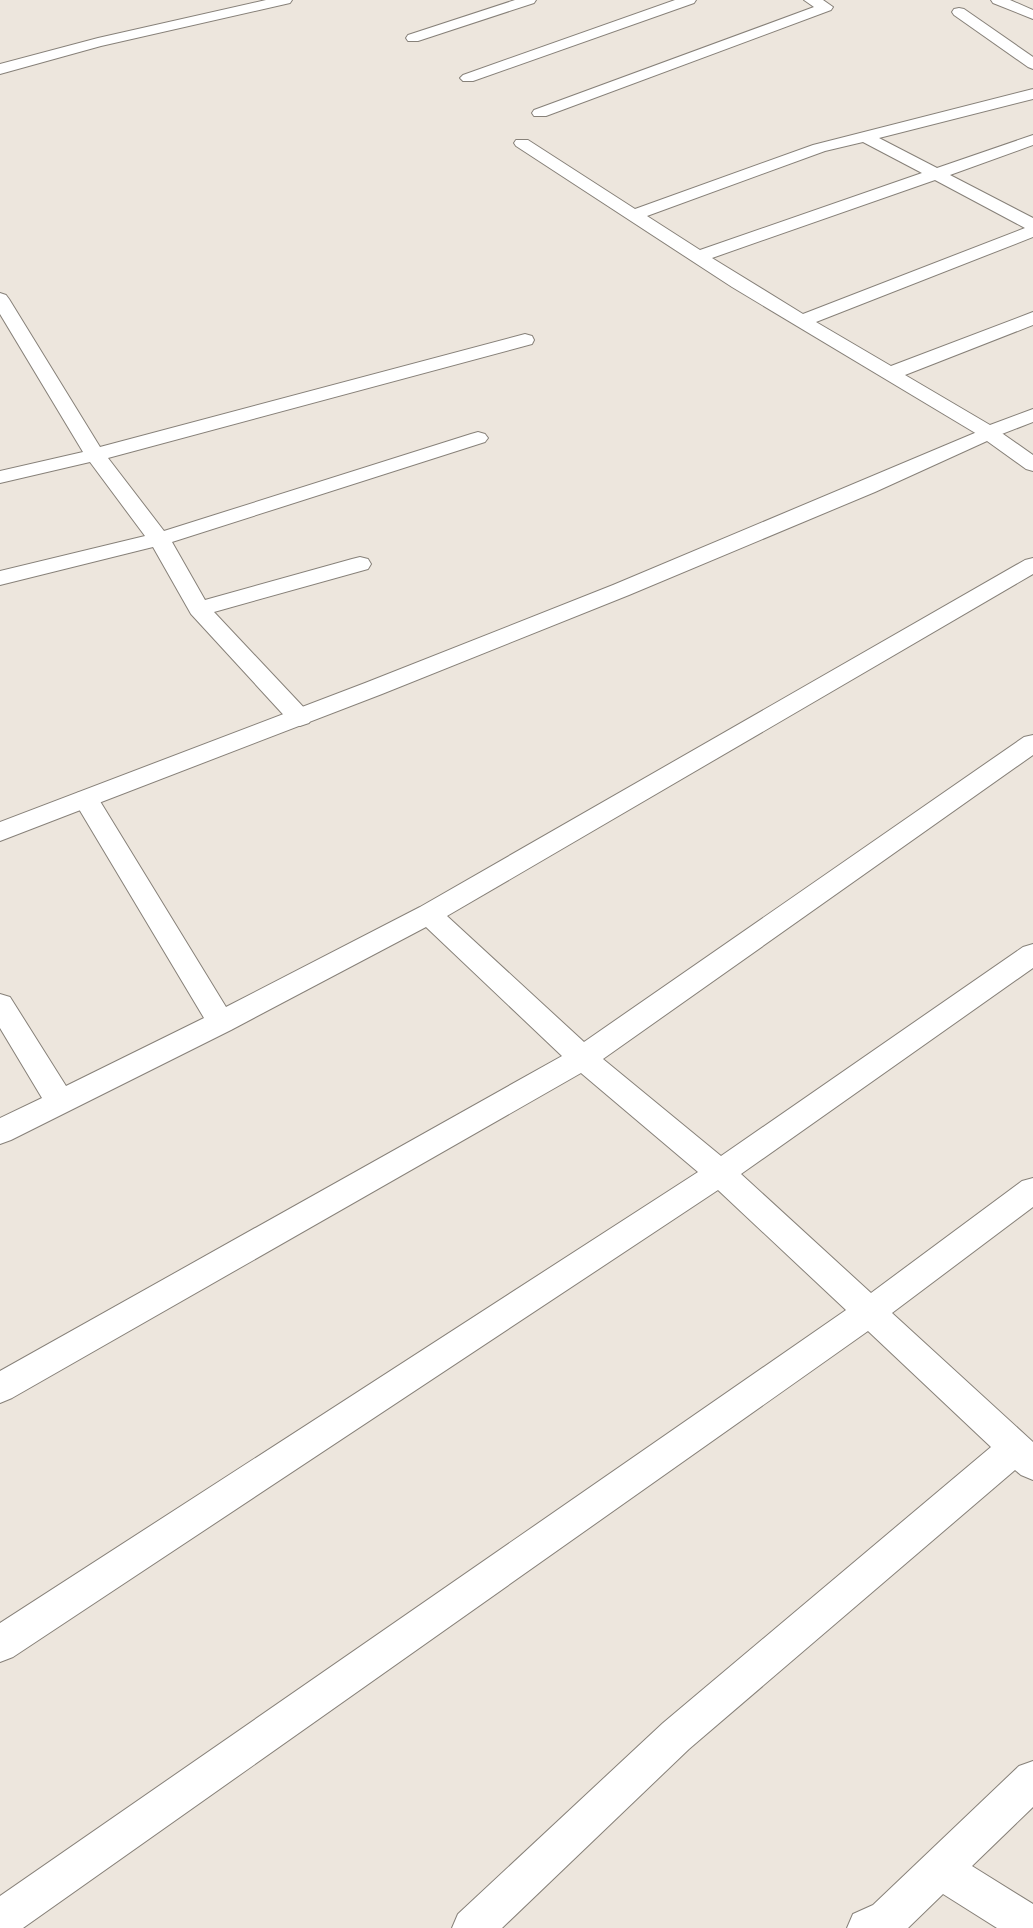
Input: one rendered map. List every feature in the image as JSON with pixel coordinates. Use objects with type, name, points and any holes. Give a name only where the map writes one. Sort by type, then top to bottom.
[{"type":"street","points":[[0,69],[98,42],[285,0]]},
{"type":"street","points":[[413,38],[529,0]]},
{"type":"street","points":[[468,78],[689,0]]},
{"type":"street","points":[[540,112],[826,7],[811,0]]},
{"type":"street","points":[[1004,3],[1025,0]]},
{"type":"street","points":[[1004,3],[1033,15]]},
{"type":"street","points":[[960,12],[1033,64]]},
{"type":"street","points":[[635,216],[820,148],[1033,94]]},
{"type":"street","points":[[866,137],[1033,225]]},
{"type":"street","points":[[698,256],[1033,140]]},
{"type":"street","points":[[522,143],[802,321],[989,433],[1033,465]]},
{"type":"street","points":[[802,321],[1033,231]]},
{"type":"street","points":[[0,299],[95,455],[159,539],[199,609],[300,718]]},
{"type":"street","points":[[892,374],[1033,318]]},
{"type":"street","points":[[0,477],[95,455],[525,340]]},
{"type":"street","points":[[0,832],[300,718],[687,564],[1033,414]]},
{"type":"street","points":[[0,578],[159,539],[478,438]]},
{"type":"street","points":[[199,609],[360,564]]},
{"type":"street","points":[[0,1132],[221,1022],[429,914],[1033,565]]},
{"type":"street","points":[[0,1388],[583,1058],[1033,743]]},
{"type":"street","points":[[86,799],[221,1022]]},
{"type":"street","points":[[429,914],[583,1058],[720,1173],[1024,1456],[676,1736],[472,1928]]},
{"type":"street","points":[[0,1644],[720,1173],[1033,954]]},
{"type":"street","points":[[0,1004],[60,1102]]},
{"type":"street","points":[[0,1920],[869,1312],[1033,1190]]},
{"type":"street","points":[[868,1928],[887,1920],[1033,1780]]},
{"type":"street","points":[[940,1869],[1033,1927]]}]
